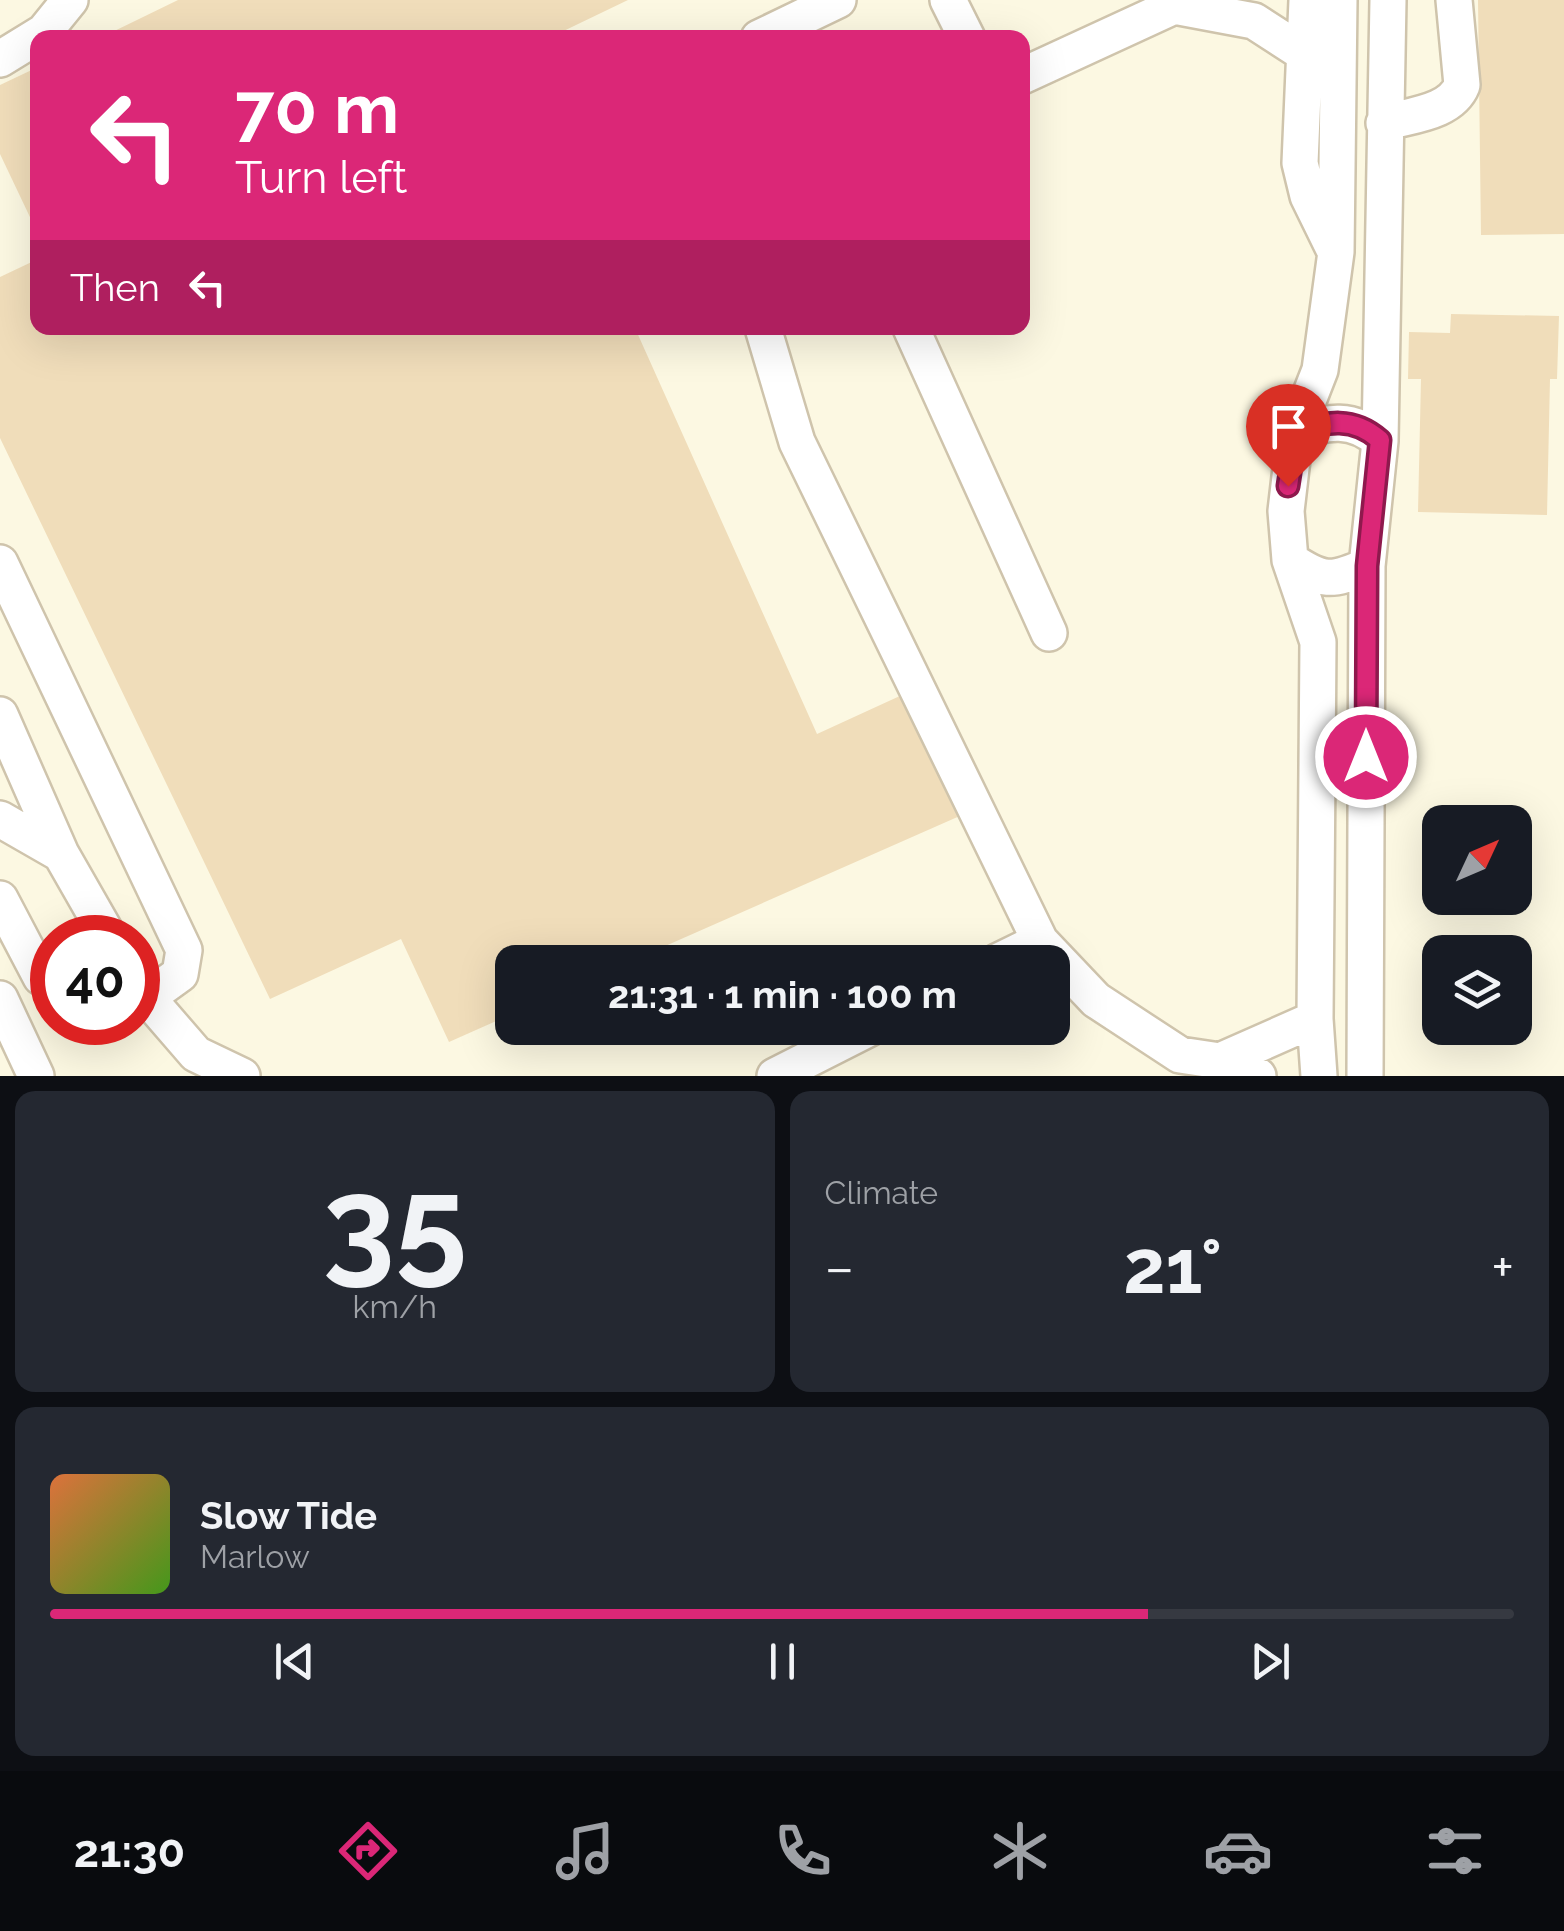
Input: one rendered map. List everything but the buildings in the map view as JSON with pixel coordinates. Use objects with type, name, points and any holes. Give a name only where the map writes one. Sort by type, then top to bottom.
[{"type":"street","points":[[46,30],[70,0]]},
{"type":"street","points":[[775,30],[838,0]]},
{"type":"street","points":[[948,0],[963,30]]},
{"type":"street","points":[[1308,0],[1300,163],[1308,196],[1336,252]]},
{"type":"street","points":[[1319,1076],[1315,1019],[1318,642],[1290,560],[1286,511],[1296,434],[1320,370],[1336,252],[1339,0]]},
{"type":"street","points":[[1365,1076],[1367,566],[1380,440],[1388,0]]},
{"type":"street","points":[[1384,123],[1443,106],[1457,98],[1462,85],[1454,0]]},
{"type":"street","points":[[1030,72],[1177,3],[1262,10],[1305,54]]},
{"type":"street","points":[[0,58],[30,40]]},
{"type":"street","points":[[765,335],[797,442],[1040,941],[1096,1000],[1180,1055],[1220,1061],[1258,1076]]},
{"type":"street","points":[[913,335],[1049,633]]},
{"type":"street","points":[[1296,434],[1318,423],[1339,422],[1364,426],[1380,440]]},
{"type":"street","points":[[1290,560],[1316,578],[1340,578],[1367,566]]},
{"type":"street","points":[[0,563],[184,950],[180,974],[160,987]]},
{"type":"street","points":[[0,716],[61,854],[96,915]]},
{"type":"street","points":[[0,820],[61,854]]},
{"type":"street","points":[[0,899],[30,956]]},
{"type":"street","points":[[1032,945],[1040,941]]},
{"type":"street","points":[[0,998],[36,1076]]},
{"type":"street","points":[[160,1015],[196,1054],[242,1076]]},
{"type":"street","points":[[1220,1061],[1315,1019]]},
{"type":"street","points":[[775,1076],[836,1045]]},
{"type":"route","points":[[1288,486],[1296,434],[1318,423],[1364,426],[1380,440],[1367,566],[1366,757]]}]
